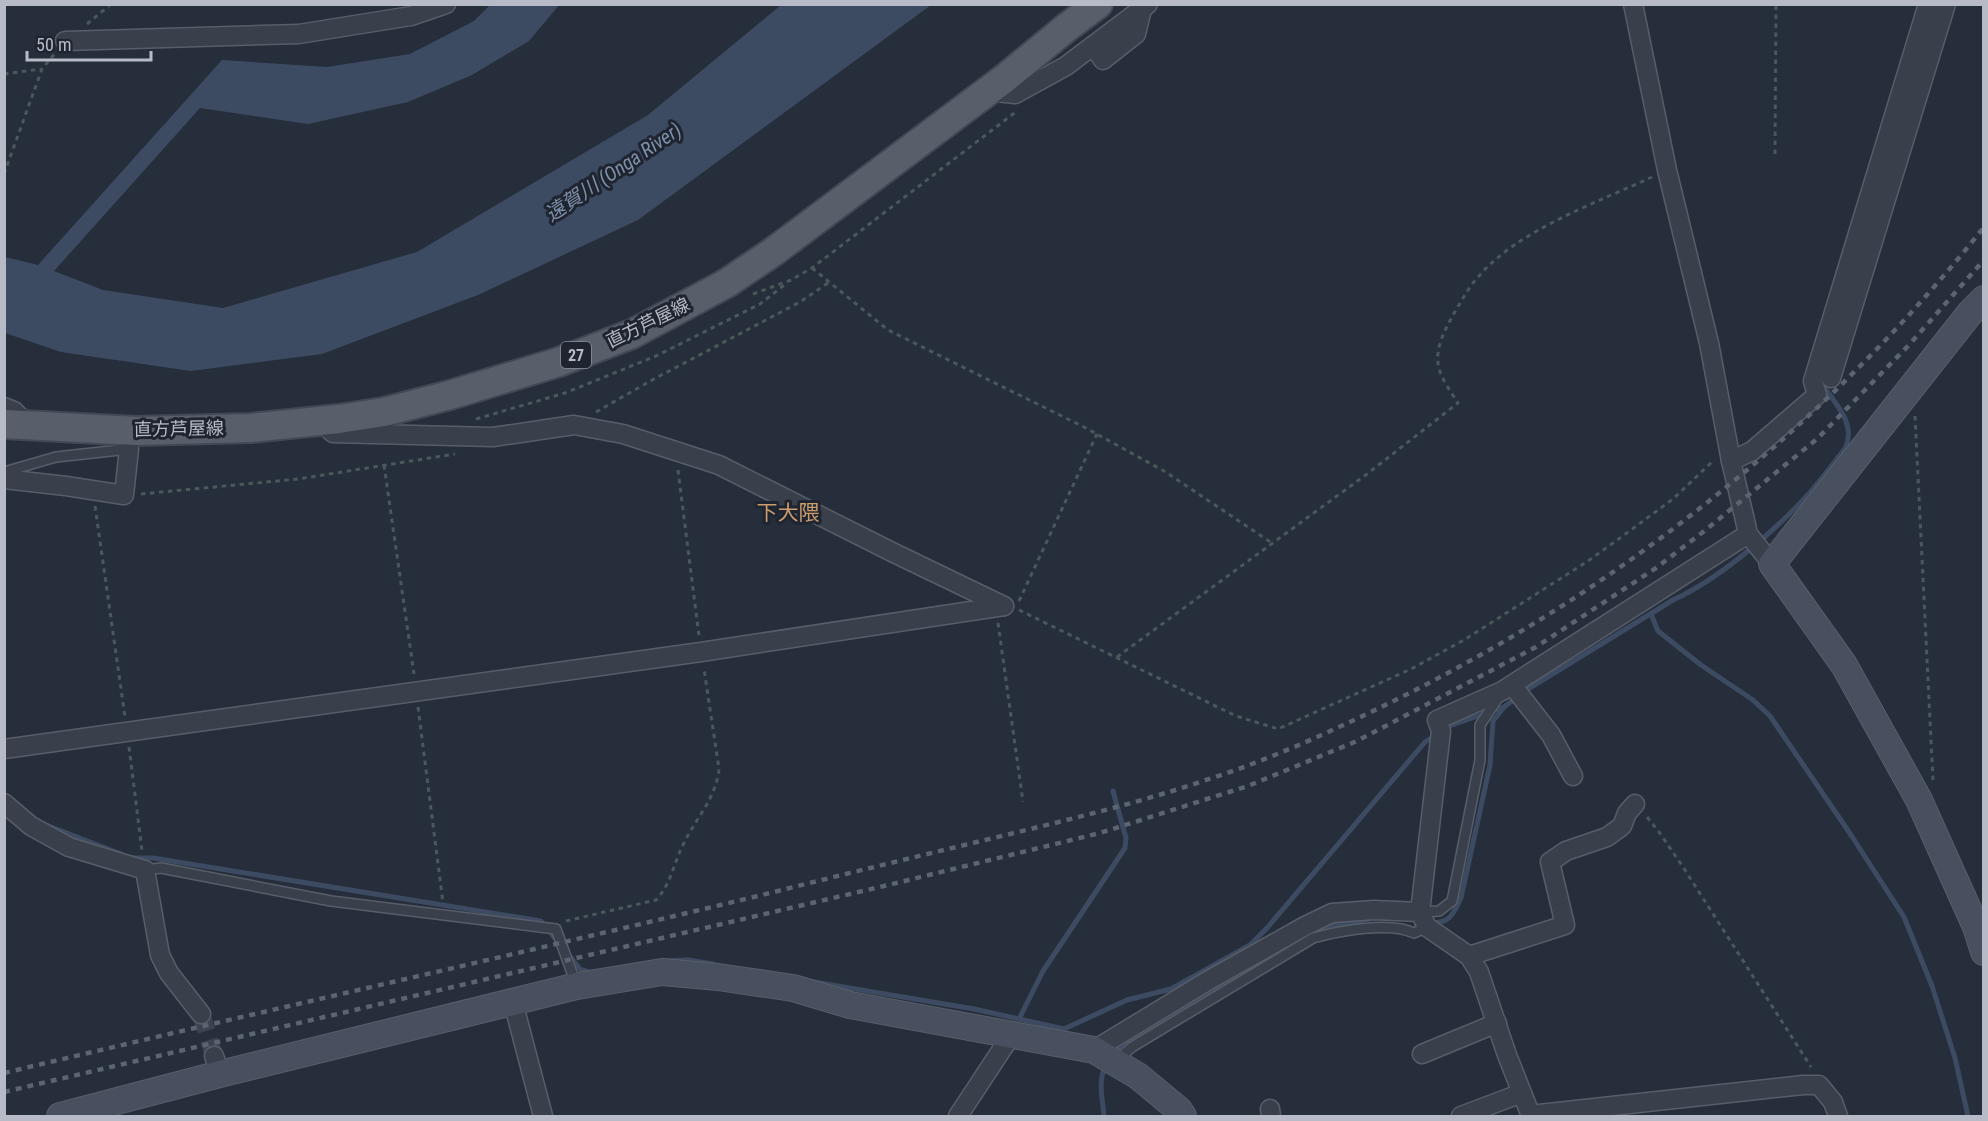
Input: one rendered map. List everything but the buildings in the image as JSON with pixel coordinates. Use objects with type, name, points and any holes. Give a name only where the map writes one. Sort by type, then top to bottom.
[{"type":"main road","name":"直方芦屋線","points":[[16,425],[133,440],[320,421],[384,412],[559,362],[632,334],[727,283],[773,252],[987,92],[1098,4]]},
{"type":"street","points":[[65,41],[299,34],[411,16],[446,4]]},
{"type":"street","points":[[1633,4],[1667,170],[1709,343],[1731,461],[1759,548],[1844,665],[1922,808],[1976,927],[1983,952]]},
{"type":"street","points":[[1731,461],[1752,451],[1817,395],[1813,381],[1928,4]]},
{"type":"street","points":[[1831,378],[1946,4]]},
{"type":"street","points":[[987,92],[1015,94],[1066,66],[1145,7]]},
{"type":"street","points":[[1424,920],[1441,731],[1437,720],[1507,688],[1759,548],[1907,392],[1983,299]]},
{"type":"street","points":[[4,407],[14,411],[16,425]]},
{"type":"street","points":[[4,749],[701,652],[1004,606],[719,465],[623,434],[574,425],[493,436],[333,433],[320,421]]},
{"type":"street","points":[[4,479],[124,495],[133,440]]},
{"type":"street","points":[[1507,688],[1551,735],[1573,776]]},
{"type":"street","points":[[4,803],[31,826],[69,847],[144,870],[160,955],[169,973],[201,1014]]},
{"type":"street","points":[[1469,956],[1564,925],[1551,862],[1566,851],[1607,837],[1622,825],[1627,813],[1635,804]]},
{"type":"street","points":[[1104,1056],[1250,966],[1305,926],[1332,913],[1374,910],[1424,920],[1469,956],[1479,972],[1530,1116],[1803,1085],[1819,1085],[1833,1102],[1838,1116]]},
{"type":"street","points":[[60,1116],[217,1065],[513,1002],[577,986],[662,972],[718,977],[793,988],[850,1005],[1012,1034],[1104,1056],[1138,1077],[1179,1110],[1183,1116]]},
{"type":"street","points":[[513,1002],[543,1116]]},
{"type":"street","points":[[1422,1054],[1497,1023]]},
{"type":"street","points":[[958,1116],[1012,1034]]},
{"type":"street","points":[[1461,1116],[1522,1093]]},
{"type":"lane","points":[[4,472],[56,457],[133,440]]},
{"type":"lane","points":[[1424,920],[1452,901],[1480,760],[1480,725],[1507,688]]},
{"type":"lane","points":[[144,870],[161,868],[331,901],[556,929],[577,986]]},
{"type":"path","points":[[4,174],[42,69],[65,41],[111,4]]},
{"type":"path","points":[[1775,154],[1776,4]]},
{"type":"path","points":[[4,74],[42,69]]},
{"type":"path","points":[[474,419],[565,393],[656,356],[760,304],[791,280],[812,268],[1024,106]]},
{"type":"path","points":[[1117,657],[1367,474],[1458,403],[1443,379],[1437,364],[1439,344],[1478,276],[1513,244],[1667,170]]},
{"type":"path","points":[[812,268],[888,330],[1097,434],[1164,471],[1272,543]]},
{"type":"path","points":[[753,294],[791,280]]},
{"type":"path","points":[[574,425],[654,379],[800,302],[829,283]]},
{"type":"path","points":[[1907,392],[1914,402],[1934,779],[1922,808]]},
{"type":"path","points":[[1097,434],[1016,608],[1236,716],[1278,729],[1410,669],[1464,640],[1588,561],[1673,499],[1708,467],[1728,442]]},
{"type":"path","points":[[556,929],[566,921],[656,900],[666,890],[682,846],[717,786],[719,769],[701,652],[676,450]]},
{"type":"path","points":[[124,495],[298,479],[452,456],[462,451]]},
{"type":"path","points":[[92,490],[128,730],[144,870]]},
{"type":"path","points":[[995,607],[1023,802]]},
{"type":"path","points":[[1635,804],[1659,832],[1683,867],[1811,1067],[1819,1085]]},
{"type":"water","name":"遠賀川 (Onga River)","points":[[490,5],[559,5],[529,41],[472,75],[408,102],[308,124],[200,108],[54,271],[103,290],[223,308],[417,252],[648,115],[781,5],[931,5],[638,220],[478,295],[322,354],[191,371],[61,352],[5,333],[5,257],[38,265],[222,60],[327,67],[410,54],[474,21]]},
{"type":"waterway","points":[[1431,922],[1447,919],[1461,898],[1490,765],[1493,721],[1504,707],[1528,689],[1726,568],[1776,527],[1805,498],[1846,447],[1848,438],[1843,415],[1825,388],[1826,380]]},
{"type":"waterway","points":[[1651,614],[1658,631],[1701,665],[1753,700],[1770,716],[1904,917],[1932,986],[1955,1058],[1968,1116]]},
{"type":"waterway","points":[[1443,729],[1504,707]]},
{"type":"waterway","points":[[814,982],[974,1009],[1064,1029],[1127,1000],[1171,989],[1250,945],[1425,742],[1436,735]]},
{"type":"waterway","points":[[1019,1019],[1043,971],[1125,848],[1126,838],[1113,791]]},
{"type":"waterway","points":[[46,825],[121,854]]},
{"type":"waterway","points":[[133,858],[153,858],[541,921],[558,942]]},
{"type":"waterway","points":[[1308,934],[1330,926],[1369,919]]},
{"type":"waterway","points":[[1114,1053],[1119,1047],[1279,951]]},
{"type":"waterway","points":[[568,954],[580,969],[592,973]]},
{"type":"waterway","points":[[663,961],[688,960],[713,964]]},
{"type":"waterway","points":[[1104,1116],[1101,1084],[1106,1066]]},
{"type":"tunnel","points":[[201,1014],[214,1056]]},
{"type":"railway","points":[[4,1073],[674,916],[1057,822],[1184,787],[1292,748],[1373,711],[1460,666],[1545,617],[1627,562],[1706,504],[1781,440],[1853,373],[1921,302],[1984,227]]},
{"type":"railway","points":[[4,1092],[880,887],[1100,833],[1248,786],[1357,741],[1536,647],[1656,568],[1703,532],[1817,439],[1909,345],[1984,260]]},
{"type":"district","name":"下大隈","points":[[788,513]]}]
